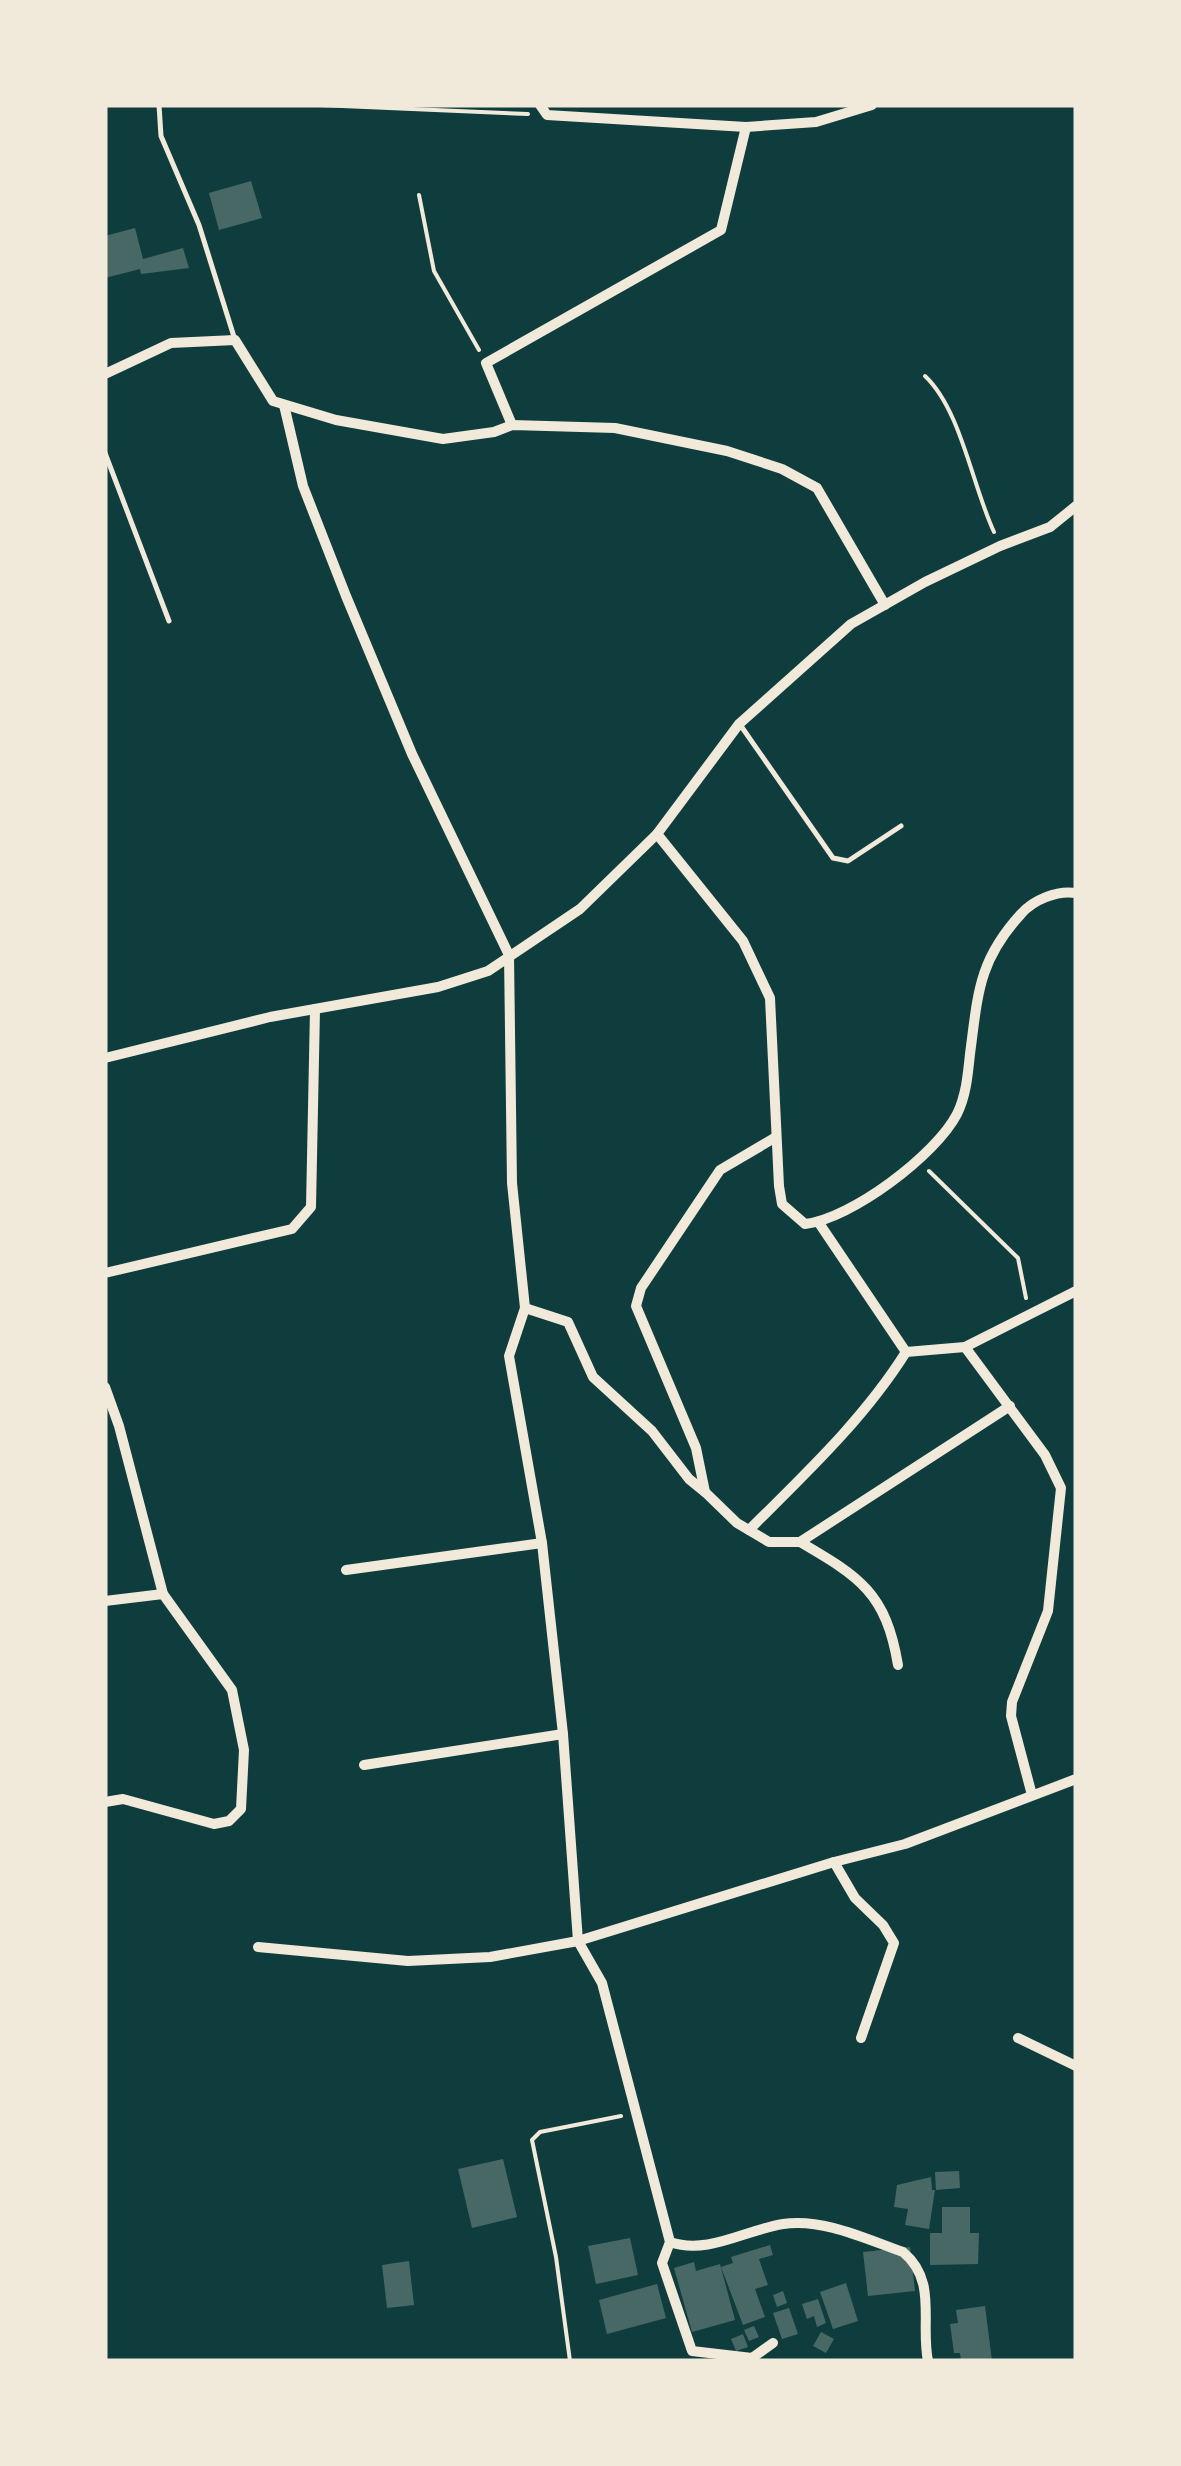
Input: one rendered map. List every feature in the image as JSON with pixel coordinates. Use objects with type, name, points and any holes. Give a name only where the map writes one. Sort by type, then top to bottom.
[{"type":"street","points":[[829,105],[829,118]]},
{"type":"street","points":[[544,110],[746,127],[816,122],[872,105]]},
{"type":"street","points":[[512,425],[486,363],[720,230],[746,127]]},
{"type":"street","points":[[105,374],[171,342],[236,340],[273,401],[336,420],[442,439],[494,432],[512,425],[616,428],[726,451],[782,469],[816,488],[885,605]]},
{"type":"street","points":[[284,404],[303,486],[346,596],[412,754],[508,955],[512,1183],[525,1308],[510,1356],[542,1542],[563,1734],[578,1941],[602,1983],[670,2242],[662,2263],[692,2351],[744,2359],[752,2358],[772,2343]]},
{"type":"street","points":[[105,1058],[315,1009],[438,987],[488,971],[580,909],[657,834],[739,724],[851,624],[1000,546],[1050,527],[1076,506]]},
{"type":"street","points":[[657,834],[743,940],[770,998],[782,1204],[805,1224],[842,1214],[918,1161],[956,1116],[967,1082],[980,983],[994,947],[1029,905],[1050,896],[1076,893]]},
{"type":"street","points":[[105,1273],[292,1229],[301,1221],[310,1207],[315,1009]]},
{"type":"street","points":[[705,1492],[696,1448],[636,1306],[641,1288],[720,1170],[776,1138]]},
{"type":"street","points":[[819,1223],[906,1352]]},
{"type":"street","points":[[906,1352],[965,1348],[1076,1291]]},
{"type":"street","points":[[525,1308],[568,1322],[593,1378],[652,1432],[689,1479],[748,1530],[769,1542],[800,1542],[842,1566],[882,1608],[892,1628],[898,1665]]},
{"type":"street","points":[[965,1348],[1045,1455],[1061,1488],[1048,1611],[1012,1702],[1011,1716],[1032,1795]]},
{"type":"street","points":[[748,1530],[882,1390],[906,1352]]},
{"type":"street","points":[[105,1386],[163,1594],[232,1690],[244,1750],[241,1808],[229,1821],[214,1824],[123,1799],[105,1802]]},
{"type":"street","points":[[800,1542],[1010,1406]]},
{"type":"street","points":[[346,1570],[542,1542]]},
{"type":"street","points":[[105,1600],[163,1594]]},
{"type":"street","points":[[364,1766],[563,1734]]},
{"type":"street","points":[[258,1947],[408,1961],[490,1957],[578,1941],[905,1844],[1076,1779]]},
{"type":"street","points":[[834,1862],[855,1898],[883,1924],[894,1944],[860,2038]]},
{"type":"street","points":[[1018,2038],[1076,2066]]},
{"type":"street","points":[[670,2242],[689,2248],[783,2224],[811,2223],[903,2252],[914,2262],[925,2283],[928,2361]]},
{"type":"lane","points":[[159,105],[161,136],[199,225],[236,340]]},
{"type":"lane","points":[[105,453],[169,621]]},
{"type":"lane","points":[[739,724],[833,858],[848,861],[901,826]]},
{"type":"path","points":[[319,105],[544,110]]},
{"type":"path","points":[[418,195],[434,271],[486,363]]},
{"type":"path","points":[[924,376],[952,412],[984,511],[1000,546]]},
{"type":"path","points":[[918,1161],[1018,1258],[1028,1316]]},
{"type":"path","points":[[570,2361],[556,2257],[532,2140],[540,2132],[635,2114]]},
{"type":"building","points":[[251,181],[262,218],[219,230],[209,193]]},
{"type":"building","points":[[135,228],[143,259],[183,248],[189,268],[141,274],[140,269],[105,278],[105,236]]},
{"type":"building","points":[[503,2159],[517,2217],[472,2228],[458,2169]]},
{"type":"building","points":[[959,2171],[960,2188],[936,2190],[935,2172]]},
{"type":"building","points":[[931,2177],[935,2190],[929,2229],[905,2225],[908,2209],[894,2207],[897,2185]]},
{"type":"building","points":[[942,2207],[970,2207],[970,2233],[979,2233],[978,2264],[930,2265],[930,2233],[942,2233]]},
{"type":"building","points":[[630,2238],[638,2275],[596,2284],[588,2246]]},
{"type":"building","points":[[770,2245],[773,2255],[759,2259],[768,2285],[755,2289],[765,2317],[743,2325],[721,2267],[733,2263],[731,2257]]},
{"type":"building","points":[[910,2247],[915,2291],[868,2296],[863,2252]]},
{"type":"building","points":[[409,2261],[414,2305],[387,2308],[382,2265]]},
{"type":"building","points":[[694,2262],[696,2271],[720,2264],[735,2320],[692,2332],[674,2268]]},
{"type":"building","points":[[846,2283],[858,2321],[833,2329],[820,2292]]},
{"type":"building","points":[[657,2284],[666,2318],[607,2334],[599,2300]]},
{"type":"building","points":[[783,2291],[787,2303],[777,2307],[773,2295]]},
{"type":"building","points":[[818,2299],[826,2323],[817,2327],[814,2316],[807,2319],[802,2304]]},
{"type":"building","points":[[985,2306],[992,2361],[961,2361],[960,2353],[954,2353],[950,2324],[958,2323],[956,2310]]},
{"type":"building","points":[[789,2308],[798,2334],[782,2339],[773,2313]]},
{"type":"building","points":[[754,2326],[759,2337],[749,2341],[744,2330]]},
{"type":"building","points":[[821,2332],[834,2339],[826,2353],[813,2346]]},
{"type":"building","points":[[743,2334],[748,2347],[736,2351],[731,2339]]}]
